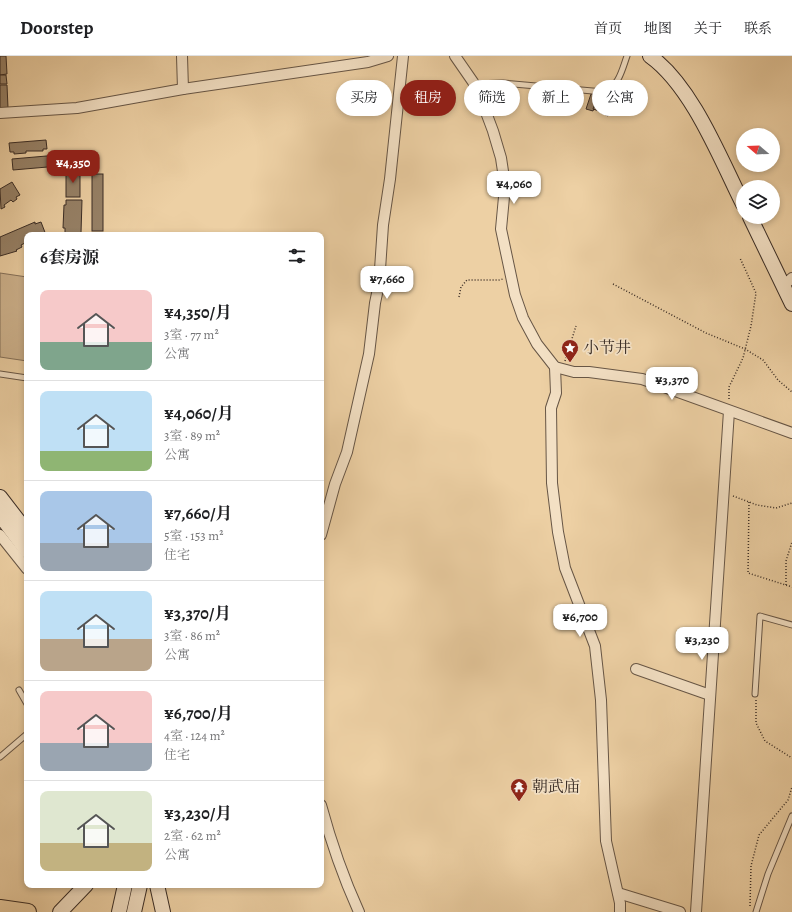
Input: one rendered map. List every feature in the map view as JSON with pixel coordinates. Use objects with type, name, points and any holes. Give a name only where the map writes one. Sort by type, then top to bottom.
[{"type":"main road","points":[[0,908],[28,912]]},
{"type":"street","points":[[182,56],[183,89]]},
{"type":"street","points":[[0,114],[77,108],[183,89],[368,62],[388,56]]},
{"type":"street","points":[[324,524],[335,484],[347,452],[369,354],[375,303],[379,284],[383,225],[390,179],[402,56]]},
{"type":"street","points":[[455,56],[470,80]]},
{"type":"street","points":[[650,56],[672,76],[688,98],[736,191]]},
{"type":"street","points":[[488,116],[501,158],[504,178],[501,229],[510,276],[523,318],[537,344],[555,367],[556,392],[551,408],[552,483],[558,532],[565,568],[595,646],[600,700],[606,841],[620,903],[620,912]]},
{"type":"street","points":[[754,224],[788,282],[792,304]]},
{"type":"street","points":[[555,367],[574,372],[590,372],[642,379],[792,433]]},
{"type":"street","points":[[696,912],[729,411]]},
{"type":"street","points":[[0,497],[24,528]]},
{"type":"street","points":[[0,515],[24,546]]},
{"type":"street","points":[[0,535],[24,565]]},
{"type":"street","points":[[636,669],[710,695]]},
{"type":"street","points":[[324,817],[329,837],[359,912]]},
{"type":"street","points":[[60,912],[83,888]]},
{"type":"street","points":[[119,912],[124,888]]},
{"type":"street","points":[[134,912],[139,888]]},
{"type":"street","points":[[158,888],[163,912]]},
{"type":"street","points":[[618,894],[680,912]]},
{"type":"lane","points":[[520,85],[604,92],[611,90],[616,84],[627,56]]},
{"type":"lane","points":[[0,374],[24,378]]},
{"type":"lane","points":[[755,694],[760,616],[792,625]]},
{"type":"lane","points":[[19,690],[24,699]]},
{"type":"lane","points":[[0,757],[24,737]]},
{"type":"lane","points":[[756,912],[768,874],[792,816]]},
{"type":"path","points":[[729,411],[729,386],[743,358],[751,326],[756,293],[740,258]]},
{"type":"path","points":[[459,297],[461,286],[467,280],[499,280],[510,276]]},
{"type":"path","points":[[613,284],[706,333],[745,349],[763,360],[778,380],[792,392]]},
{"type":"path","points":[[565,362],[576,326]]},
{"type":"path","points":[[724,492],[756,505],[776,508],[792,503]]},
{"type":"path","points":[[749,502],[748,573],[792,587]]},
{"type":"path","points":[[786,585],[786,561],[792,542]]},
{"type":"path","points":[[755,694],[756,723],[766,741],[792,758]]},
{"type":"path","points":[[750,908],[751,866],[759,836],[788,800],[792,787]]},
{"type":"shaded area","points":[[0,273],[24,277],[24,361],[0,357]]},
{"type":"building","points":[[0,56],[6,56],[7,74],[0,75]]},
{"type":"building","points":[[0,75],[6,75],[7,84],[0,84]]},
{"type":"building","points":[[0,85],[7,85],[8,108],[0,109]]},
{"type":"building","points":[[591,94],[592,94],[592,111],[586,109]]},
{"type":"building","points":[[46,140],[47,149],[43,149],[43,151],[26,151],[26,153],[14,154],[14,152],[10,152],[9,143]]},
{"type":"building","points":[[58,155],[59,166],[13,170],[12,159]]},
{"type":"building","points":[[66,170],[80,170],[80,197],[66,197]]},
{"type":"building","points":[[92,174],[103,174],[103,231],[92,231]]},
{"type":"building","points":[[12,182],[20,195],[16,197],[17,199],[13,202],[11,200],[1,209],[0,189]]},
{"type":"building","points":[[66,200],[82,200],[81,232],[65,232],[65,228],[63,228],[64,205],[66,205]]},
{"type":"building","points":[[35,222],[35,224],[41,222],[45,232],[24,232],[24,244],[21,245],[22,247],[16,250],[17,251],[0,256],[0,237]]},
{"type":"place","name":"小节井","points":[[570,363]]},
{"type":"place","name":"朝武庙","points":[[519,802]]}]
